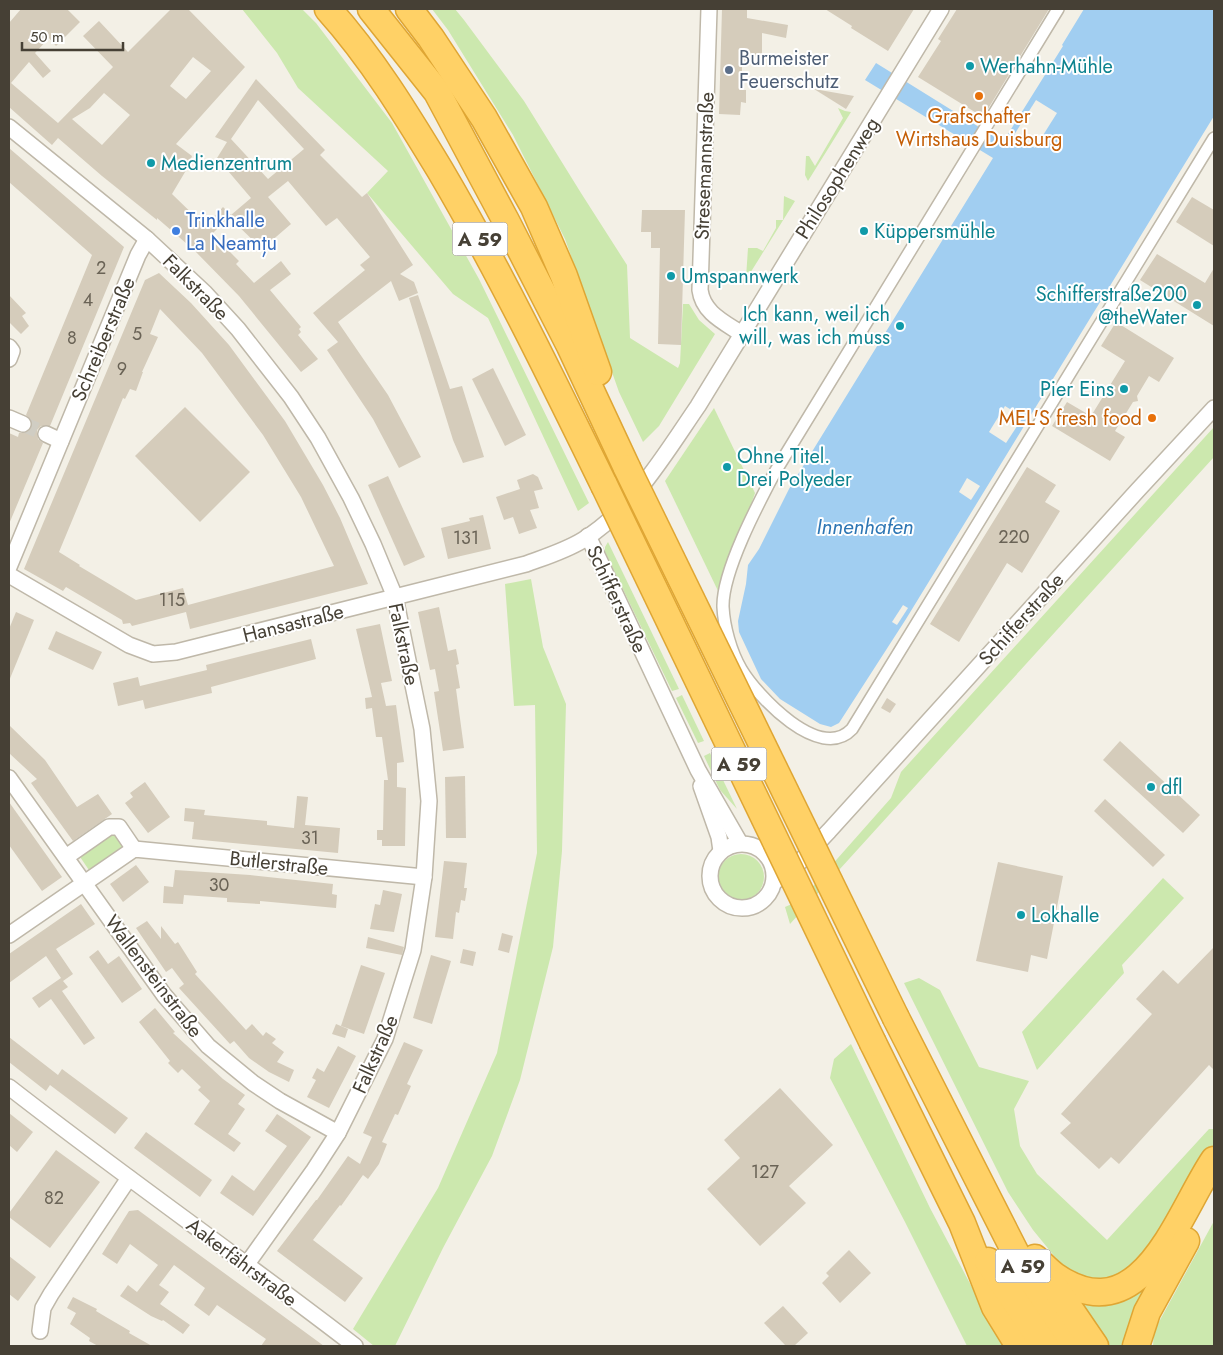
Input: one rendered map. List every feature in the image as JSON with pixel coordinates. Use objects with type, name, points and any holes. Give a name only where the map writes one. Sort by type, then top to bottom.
[{"type":"highway","name":"A 59","points":[[328,9],[373,65],[406,114],[477,234],[543,360],[873,1044],[962,1223],[1045,1346]]},
{"type":"highway","name":"A 59","points":[[371,9],[437,92],[506,221],[570,346],[627,468],[896,1018],[1032,1284],[1072,1346]]},
{"type":"highway","points":[[409,9],[431,38],[484,118],[534,207],[564,276],[601,380],[627,468]]},
{"type":"highway","points":[[1036,1258],[1055,1276],[1086,1291],[1101,1292],[1118,1289],[1132,1282],[1156,1260],[1201,1179],[1214,1160]]},
{"type":"highway","points":[[981,1182],[1036,1258],[1095,1346]]},
{"type":"highway","points":[[1136,1346],[1147,1312],[1214,1192]]},
{"type":"highway","points":[[962,1223],[995,1308],[1019,1346]]},
{"type":"street","name":"Stresemannstraße","points":[[709,9],[700,290],[701,297],[711,313],[742,334]]},
{"type":"street","name":"Philosophenweg","points":[[588,536],[618,511],[657,465],[698,406],[941,9]]},
{"type":"street","points":[[1058,9],[775,472],[759,502],[735,556],[725,588],[723,606],[730,644],[739,667],[752,686],[773,709],[790,722],[817,736],[835,739],[842,737],[852,729],[1214,138]]},
{"type":"street","name":"Falkstraße","points":[[9,127],[152,243],[205,293],[232,322],[291,397],[318,438],[343,482],[373,544],[395,597],[422,729],[429,801],[424,878],[413,950],[385,1039],[338,1133],[247,1264]]},
{"type":"street","name":"Schreiberstraße","points":[[9,567],[138,255],[152,243]]},
{"type":"street","points":[[9,347],[12,351],[9,359]]},
{"type":"street","name":"Schifferstraße","points":[[698,770],[708,811],[719,837],[721,851],[710,867],[709,879],[713,891],[720,901],[732,907],[756,906],[767,896],[774,882],[793,869],[830,831],[1214,408]]},
{"type":"street","points":[[46,434],[61,441]]},
{"type":"street","name":"Hansastraße","points":[[9,574],[129,645],[153,654],[176,652],[526,564],[556,553],[588,536]]},
{"type":"street","name":"Schifferstraße","points":[[588,536],[698,770],[740,843]]},
{"type":"street","name":"Wallensteinstraße","points":[[9,778],[164,994],[208,1046],[253,1083],[280,1102],[338,1133]]},
{"type":"street","points":[[9,935],[134,849],[119,827],[109,827],[66,857]]},
{"type":"street","name":"Schifferstraße","points":[[771,860],[795,855],[830,831]]},
{"type":"street","points":[[721,851],[740,843],[753,845],[764,851],[771,860],[774,882]]},
{"type":"street","name":"Butlerstraße","points":[[134,849],[424,878]]},
{"type":"street","name":"Aakerfährstraße","points":[[9,1087],[355,1346]]},
{"type":"street","points":[[40,1331],[43,1308],[51,1294],[129,1178]]},
{"type":"green space","points":[[242,9],[302,9],[316,23],[392,123],[479,279],[589,503],[578,511],[488,318],[453,294],[367,193],[388,171],[298,88],[277,53]]},
{"type":"green space","points":[[432,9],[455,9],[464,20],[524,101],[627,265],[630,338],[678,368],[680,363],[683,304],[689,304],[699,320],[715,334],[659,426],[643,442],[619,392],[565,239],[513,135],[448,30]]},
{"type":"green space","points":[[838,108],[851,112],[808,181],[805,175],[806,156],[809,156],[815,166],[843,118]]},
{"type":"green space","points":[[784,196],[795,201],[744,283],[737,278],[746,278],[748,248],[757,248],[763,251],[776,228],[776,220],[783,220]]},
{"type":"green space","points":[[714,408],[755,493],[720,595],[665,481]]},
{"type":"green space","points":[[1214,427],[1214,457],[790,924],[785,907],[807,893],[891,798],[901,772]]},
{"type":"green space","points":[[608,542],[679,689],[672,691],[605,552]]},
{"type":"green space","points":[[531,579],[543,647],[566,704],[562,851],[553,947],[520,1080],[492,1156],[443,1248],[395,1346],[374,1346],[353,1329],[438,1188],[497,1053],[537,853],[535,705],[514,706],[505,584]]},
{"type":"green space","points":[[682,695],[704,741],[698,743],[676,698]]},
{"type":"green space","points":[[710,753],[737,809],[720,790],[704,756]]},
{"type":"green space","points":[[113,832],[125,848],[91,873],[78,854]]},
{"type":"green space","points":[[746,854],[758,860],[763,868],[763,886],[758,894],[750,899],[736,900],[724,894],[719,886],[718,872],[724,860],[732,855]]},
{"type":"green space","points":[[1163,878],[1184,898],[1122,965],[1124,973],[1037,1070],[1022,1032]]},
{"type":"green space","points":[[919,978],[940,990],[979,1067],[1029,1081],[1014,1109],[1020,1146],[1037,1174],[1107,1240],[1209,1129],[1214,1129],[1214,1145],[1156,1236],[1132,1269],[1101,1283],[1064,1268],[1033,1230],[1008,1192],[904,983]]},
{"type":"green space","points":[[851,1044],[930,1208],[1003,1346],[967,1346],[830,1078],[834,1059]]},
{"type":"green space","points":[[1214,1221],[1214,1346],[1153,1346],[1154,1331]]},
{"type":"green space","points":[[1159,1273],[1129,1346],[1109,1346],[1077,1299]]},
{"type":"water","name":"Innenhafen","points":[[1084,9],[1214,9],[1214,116],[906,619],[839,723],[831,727],[820,724],[780,699],[761,679],[739,632],[738,621],[748,565],[759,549],[789,489],[993,158],[865,80],[876,63],[1003,142]]},
{"type":"pier","points":[[1036,100],[1057,113],[1035,148],[1014,135]]},
{"type":"pier","points":[[1005,406],[1023,417],[1006,443],[989,432]]},
{"type":"pier","points":[[967,478],[980,486],[971,500],[959,492]]},
{"type":"pier","points":[[903,605],[908,608],[897,625],[892,622]]},
{"type":"building","points":[[21,9],[67,9],[80,22],[56,46],[49,38],[35,53],[51,71],[43,78],[29,62],[11,83],[58,123],[113,67],[83,36],[99,21],[128,52],[171,9],[188,9],[245,67],[176,144],[192,156],[188,167],[172,194],[205,226],[223,207],[231,215],[251,198],[217,158],[227,142],[215,137],[256,79],[325,150],[320,155],[362,197],[367,193],[413,265],[400,274],[414,282],[418,293],[399,301],[391,281],[338,322],[388,395],[421,457],[399,468],[373,419],[327,350],[338,342],[313,313],[365,270],[360,265],[370,257],[337,218],[326,226],[288,181],[268,197],[291,224],[262,249],[229,217],[212,234],[239,261],[236,264],[254,283],[281,261],[291,274],[270,290],[301,327],[299,329],[301,332],[298,335],[318,359],[301,372],[239,296],[195,251],[58,138],[52,145],[9,107],[9,23]],"holes":[[[193,57],[211,71],[186,99],[170,86]],[[104,93],[130,115],[102,145],[72,119],[90,108]],[[258,100],[304,149],[268,179],[231,139]]]},
{"type":"building","points":[[722,9],[747,9],[747,18],[788,25],[786,38],[762,33],[762,57],[746,56],[746,63],[742,63],[742,90],[746,90],[746,103],[741,102],[740,115],[719,114]]},
{"type":"building","points":[[825,9],[914,9],[888,51]]},
{"type":"building","name":"Werhahn-Mühle","points":[[957,9],[1049,9],[983,117],[918,77],[941,41],[938,39]]},
{"type":"building","points":[[814,89],[854,96],[846,109]]},
{"type":"building","points":[[9,148],[124,247],[50,426],[41,426],[37,430],[38,439],[43,443],[9,524],[9,433],[18,437],[19,433],[25,433],[31,428],[32,422],[26,415],[92,255],[9,182]]},
{"type":"building","name":"Schifferstraße200 @theWater","points":[[1192,197],[1214,210],[1214,246],[1176,222]]},
{"type":"building","name":"Umspannwerk","points":[[642,210],[685,210],[681,345],[658,344],[660,248],[651,248],[651,232],[641,232]]},
{"type":"building","name":"Schifferstraße200 @theWater","points":[[1157,254],[1205,283],[1214,268],[1214,326],[1140,280]]},
{"type":"building","points":[[159,273],[191,303],[229,345],[285,421],[340,518],[368,584],[190,629],[186,612],[132,626],[130,623],[123,624],[122,620],[66,587],[63,591],[24,569],[145,280]],"holes":[[[160,309],[202,353],[263,435],[301,497],[334,566],[188,605],[183,588],[136,600],[59,552],[123,398],[125,399],[130,389],[136,391],[142,372],[158,337],[150,334]]]},
{"type":"building","points":[[9,295],[26,313],[22,316],[29,326],[21,334],[9,322]]},
{"type":"building","points":[[418,295],[450,389],[462,386],[484,457],[463,463],[453,440],[409,298]]},
{"type":"building","name":"Pier Eins","points":[[1116,322],[1174,358],[1159,382],[1149,376],[1137,396],[1138,401],[1133,402],[1115,431],[1125,437],[1110,461],[1052,426],[1067,402],[1091,416],[1125,361],[1101,346]]},
{"type":"building","points":[[493,368],[526,435],[505,446],[472,379]]},
{"type":"building","points":[[185,407],[250,472],[200,522],[135,456]]},
{"type":"building","points":[[1027,467],[1056,485],[1045,502],[1060,511],[1022,573],[1007,563],[959,642],[930,624]]},
{"type":"building","points":[[533,474],[538,477],[543,489],[534,491],[539,508],[530,510],[537,528],[519,534],[513,517],[504,520],[496,497],[520,489],[517,480]]},
{"type":"building","points":[[388,476],[425,557],[404,566],[368,485]]},
{"type":"building","points":[[483,515],[491,549],[448,559],[441,528],[470,521],[469,518]]},
{"type":"building","points":[[439,607],[448,651],[456,649],[459,664],[456,665],[460,688],[456,689],[464,748],[443,751],[434,692],[439,691],[435,669],[430,670],[418,612]]},
{"type":"building","points":[[16,612],[34,620],[9,681],[9,629]]},
{"type":"building","points":[[380,624],[392,681],[381,683],[386,706],[396,705],[404,762],[397,763],[397,787],[406,788],[405,846],[382,846],[382,840],[377,840],[377,830],[383,830],[384,780],[388,780],[382,737],[376,737],[372,708],[366,709],[365,698],[372,697],[356,629]]},
{"type":"building","points":[[56,631],[102,652],[93,670],[48,649]]},
{"type":"building","points":[[311,639],[316,659],[211,687],[212,693],[145,709],[143,700],[118,706],[113,683],[138,677],[140,686],[207,670],[206,665]]},
{"type":"building","points":[[887,698],[896,704],[890,713],[881,708]]},
{"type":"building","points":[[9,725],[45,760],[77,807],[98,794],[112,814],[73,841],[31,783],[37,779],[9,753]]},
{"type":"building","name":"dfl","points":[[1120,741],[1200,815],[1183,833],[1103,760]]},
{"type":"building","points":[[465,776],[466,838],[446,838],[445,777]]},
{"type":"building","points":[[145,782],[170,817],[148,833],[125,803],[133,797],[130,793]]},
{"type":"building","points":[[297,796],[308,797],[305,825],[340,828],[338,853],[192,839],[194,822],[184,821],[185,808],[205,810],[204,815],[267,821],[267,825],[294,828]]},
{"type":"building","points":[[1105,799],[1165,855],[1153,867],[1094,811]]},
{"type":"building","points":[[9,802],[62,877],[42,891],[9,845]]},
{"type":"building","points":[[444,861],[467,863],[464,888],[467,888],[465,901],[461,900],[459,913],[456,912],[453,939],[435,937]]},
{"type":"building","name":"Lokhalle","points":[[998,862],[1063,876],[1047,959],[1031,955],[1028,972],[976,961]]},
{"type":"building","points":[[136,865],[149,882],[123,902],[110,884]]},
{"type":"building","points":[[175,870],[250,875],[333,884],[332,894],[337,895],[336,908],[260,901],[260,904],[227,902],[227,898],[184,895],[183,904],[163,903],[164,886],[173,887]]},
{"type":"building","points":[[383,890],[402,894],[394,932],[370,929],[375,904],[380,905]]},
{"type":"building","points":[[81,904],[95,924],[56,949],[73,974],[63,981],[68,987],[62,991],[95,1038],[84,1045],[51,999],[39,1008],[32,998],[61,978],[46,956],[9,983],[9,954]]},
{"type":"building","points":[[147,921],[161,939],[161,926],[175,944],[178,942],[197,972],[195,974],[246,1030],[252,1024],[263,1036],[266,1032],[276,1039],[272,1043],[284,1052],[277,1062],[294,1070],[289,1082],[269,1072],[249,1058],[234,1041],[230,1044],[179,988],[184,984],[172,968],[166,972],[136,928]]},
{"type":"building","points":[[502,933],[513,936],[509,953],[498,950]]},
{"type":"building","points":[[368,937],[404,947],[402,955],[366,948]]},
{"type":"building","points":[[1214,947],[1214,1070],[1209,1065],[1119,1164],[1111,1157],[1099,1169],[1060,1133],[1071,1123],[1061,1114],[1152,1014],[1136,999],[1163,970],[1178,984]]},
{"type":"building","points":[[463,949],[476,952],[473,966],[460,963]]},
{"type":"building","points":[[98,950],[108,964],[119,956],[142,989],[122,1003],[89,957]]},
{"type":"building","points":[[431,955],[451,961],[432,1024],[413,1018]]},
{"type":"building","points":[[361,965],[385,973],[364,1034],[341,1026]]},
{"type":"building","points":[[155,1008],[175,1032],[173,1033],[223,1079],[245,1095],[238,1104],[245,1109],[228,1134],[241,1143],[234,1152],[194,1124],[210,1101],[198,1090],[201,1087],[182,1069],[178,1073],[168,1063],[170,1061],[139,1022]]},
{"type":"building","points":[[336,1024],[348,1029],[345,1038],[332,1034]]},
{"type":"building","points":[[9,1037],[58,1075],[62,1069],[128,1118],[115,1134],[50,1085],[46,1091],[9,1062]]},
{"type":"building","points":[[404,1042],[423,1050],[407,1084],[411,1086],[398,1115],[395,1114],[382,1142],[387,1144],[379,1164],[368,1179],[363,1175],[313,1240],[363,1278],[345,1302],[277,1251],[317,1200],[348,1156],[360,1164],[372,1137],[363,1133]]},
{"type":"building","points":[[338,1046],[356,1056],[329,1108],[307,1097],[316,1080],[312,1078],[317,1068],[324,1072]]},
{"type":"building","points":[[780,1088],[833,1145],[789,1186],[806,1203],[760,1246],[707,1189],[740,1158],[724,1140]]},
{"type":"building","points":[[9,1113],[33,1132],[17,1152],[9,1145]]},
{"type":"building","points":[[277,1114],[311,1137],[253,1216],[220,1193],[232,1175],[254,1191],[287,1146],[265,1131]]},
{"type":"building","points":[[146,1132],[212,1180],[200,1197],[134,1148]]},
{"type":"building","points":[[56,1150],[100,1182],[50,1248],[9,1217],[9,1213]]},
{"type":"building","points":[[138,1210],[324,1346],[261,1346],[266,1339],[217,1305],[209,1316],[194,1305],[205,1288],[174,1265],[159,1285],[169,1292],[160,1304],[190,1325],[183,1334],[163,1320],[151,1316],[120,1296],[128,1285],[137,1292],[158,1265],[130,1244],[117,1264],[102,1254],[129,1211]]},
{"type":"building","points":[[849,1250],[871,1273],[840,1303],[822,1283],[829,1276],[826,1273]]},
{"type":"building","points":[[9,1256],[36,1277],[18,1301],[9,1294]]},
{"type":"building","points":[[73,1297],[97,1309],[96,1311],[152,1346],[98,1346],[89,1341],[90,1338],[70,1324],[76,1313],[67,1308]]},
{"type":"building","points":[[783,1306],[808,1333],[794,1346],[786,1346],[764,1323]]},
{"type":"tunnel","points":[[23,424],[46,434]]},
{"type":"place","name":"Werhahn-Mühle","points":[[970,66]]},
{"type":"place","name":"Burmeister Feuerschutz","points":[[729,70]]},
{"type":"place","name":"Grafschafter Wirtshaus Duisburg","points":[[979,96]]},
{"type":"place","name":"Medienzentrum","points":[[151,163]]},
{"type":"place","name":"Trinkhalle La Neamțu","points":[[176,231]]},
{"type":"place","name":"Küppersmühle","points":[[864,231]]},
{"type":"place","name":"Umspannwerk","points":[[671,276]]},
{"type":"place","name":"Schifferstraße200 @theWater","points":[[1197,305]]},
{"type":"place","name":"Ich kann, weil ich will, was ich muss","points":[[900,326]]},
{"type":"place","name":"Pier Eins","points":[[1124,389]]},
{"type":"place","name":"MEL'S fresh food","points":[[1152,418]]},
{"type":"place","name":"Ohne Titel. Drei Polyeder","points":[[727,467]]},
{"type":"place","name":"dfl","points":[[1151,787]]},
{"type":"place","name":"Lokhalle","points":[[1021,915]]}]
